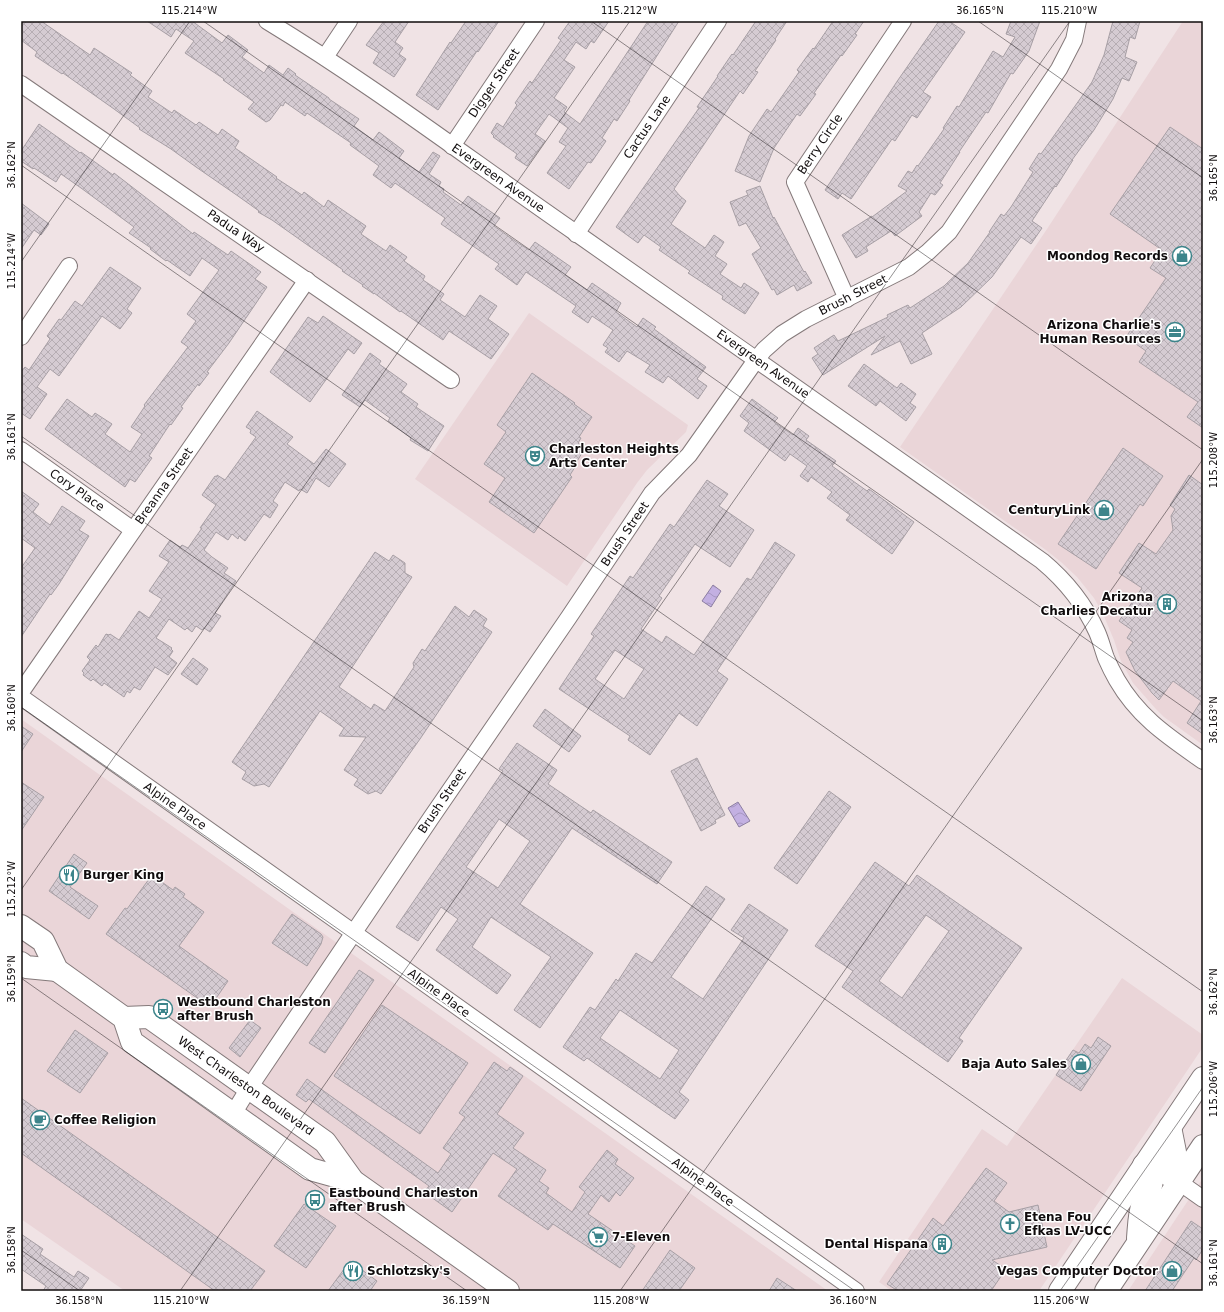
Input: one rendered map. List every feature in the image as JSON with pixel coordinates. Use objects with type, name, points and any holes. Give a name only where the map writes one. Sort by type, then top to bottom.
[{"type":"main road","points":[[21,926],[43,941],[57,970],[124,1018]]},
{"type":"main road","points":[[21,963],[26,967],[57,970]]},
{"type":"main road","name":"West Charleston Boulevard","points":[[353,1181],[310,1169],[132,1042],[124,1018],[149,1017],[325,1142],[353,1181],[508,1291]]},
{"type":"main road","points":[[1060,1291],[1203,1078]]},
{"type":"main road","points":[[1170,1127],[1175,1152],[1164,1167],[1163,1171],[1179,1182]]},
{"type":"main road","points":[[1106,1291],[1203,1146]]},
{"type":"main road","points":[[1136,1245],[1143,1204],[1150,1191],[1152,1182],[1150,1175],[1144,1166]]},
{"type":"street","name":"Evergreen Avenue","points":[[267,21],[325,57],[1054,571],[1072,590],[1084,607],[1098,634],[1107,659],[1127,695],[1142,714],[1161,731],[1203,761]]},
{"type":"street","points":[[325,57],[349,21]]},
{"type":"street","name":"Digger Street","points":[[452,146],[536,21]]},
{"type":"street","name":"Cactus Lane","points":[[576,234],[718,21]]},
{"type":"street","name":"Berry Circle","points":[[847,298],[795,182],[903,21]]},
{"type":"street","name":"Brush Street","points":[[234,1114],[249,1088],[652,493],[688,455],[756,360],[764,350],[782,334],[806,319],[909,267],[950,232],[1059,69],[1074,40],[1078,21]]},
{"type":"street","name":"Padua Way","points":[[21,84],[451,380]]},
{"type":"street","points":[[21,337],[69,266]]},
{"type":"street","name":"Breanna Street","points":[[21,692],[307,280]]},
{"type":"street","name":"Cory Place","points":[[21,450],[133,530]]},
{"type":"street","name":"Alpine Place","points":[[21,697],[856,1291]]},
{"type":"street","points":[[1179,1182],[1203,1199]]},
{"type":"shaded area","points":[[1183,21],[1203,21],[1203,745],[1164,717],[1133,683],[1121,661],[1103,614],[1094,598],[1077,577],[1046,550],[900,447],[1047,229]]},
{"type":"shaded area","points":[[529,313],[688,425],[686,432],[647,470],[637,483],[567,586],[415,479]]},
{"type":"shaded area","points":[[21,719],[828,1291],[125,1291],[21,1219]]},
{"type":"shaded area","points":[[1122,978],[1203,1035],[1203,1047],[1039,1291],[892,1291],[879,1282],[982,1129],[1007,1146]]},
{"type":"shaded area","points":[[1203,1178],[1203,1289],[1200,1291],[1128,1291]]},
{"type":"water","points":[[713,585],[721,591],[711,607],[702,601]]},
{"type":"water","points":[[738,802],[750,821],[739,827],[728,808]]},
{"type":"building","points":[[21,21],[41,21],[90,55],[94,48],[132,73],[130,75],[152,91],[148,97],[172,113],[174,110],[196,125],[199,122],[218,135],[222,129],[239,141],[235,148],[277,177],[276,178],[302,195],[304,192],[324,207],[328,200],[366,226],[361,234],[386,251],[390,245],[407,257],[404,261],[425,276],[423,280],[444,294],[440,300],[465,317],[480,295],[497,306],[488,319],[509,334],[491,359],[449,331],[443,340],[362,286],[363,285],[342,271],[343,270],[272,220],[258,212],[259,211],[171,149],[139,129],[140,128],[63,73],[62,74],[35,56],[37,52],[21,40]]},
{"type":"building","points":[[147,21],[192,21],[222,43],[228,35],[248,50],[242,57],[264,73],[269,65],[283,75],[288,68],[296,74],[295,75],[359,119],[354,126],[373,140],[379,132],[404,151],[399,158],[419,172],[433,152],[440,156],[429,174],[441,182],[439,186],[444,189],[443,192],[461,205],[468,196],[500,218],[494,226],[515,241],[529,250],[535,242],[571,267],[565,275],[587,290],[592,283],[621,303],[616,312],[637,327],[643,318],[656,327],[654,329],[706,367],[697,379],[707,386],[698,399],[668,376],[663,383],[645,372],[650,365],[627,351],[619,362],[605,352],[608,348],[603,345],[613,330],[592,316],[588,323],[572,312],[576,306],[526,272],[517,285],[495,269],[499,264],[441,224],[445,218],[395,183],[391,188],[373,175],[379,166],[350,145],[351,143],[307,113],[305,116],[285,102],[270,120],[266,122],[248,109],[254,102],[223,80],[224,79],[185,53],[194,41],[176,29],[171,37]]},
{"type":"building","points":[[384,21],[409,21],[395,42],[403,48],[399,54],[406,59],[394,77],[373,63],[379,53],[366,45]]},
{"type":"building","points":[[466,21],[499,21],[438,110],[416,95],[450,42],[451,43]]},
{"type":"building","points":[[570,21],[609,21],[594,43],[591,41],[586,49],[576,42],[564,60],[575,67],[554,98],[567,107],[564,112],[580,124],[648,21],[679,21],[617,121],[614,119],[602,138],[606,141],[591,163],[588,162],[569,189],[547,173],[566,146],[559,142],[568,128],[549,114],[535,134],[545,141],[527,166],[515,158],[517,154],[493,137],[494,136],[491,133],[497,123],[503,127],[517,105],[515,103],[530,81],[532,83],[561,40],[558,38]]},
{"type":"building","points":[[756,21],[787,21],[755,71],[758,72],[743,94],[740,91],[674,189],[686,201],[671,224],[705,248],[714,235],[724,242],[715,256],[727,264],[720,274],[741,288],[744,283],[759,293],[745,314],[722,299],[723,296],[688,273],[690,271],[659,250],[661,247],[644,235],[638,243],[616,227],[699,108],[697,107],[717,76]]},
{"type":"building","points":[[833,21],[864,21],[855,34],[857,35],[814,93],[816,94],[800,116],[797,114],[774,148],[760,182],[735,171],[749,136],[767,109],[771,112],[799,72],[797,70],[813,48],[814,49]]},
{"type":"building","points":[[939,21],[949,21],[965,32],[923,92],[931,97],[917,118],[912,115],[895,141],[892,139],[851,199],[842,193],[838,199],[825,190]]},
{"type":"building","points":[[1011,21],[1040,21],[1029,51],[1013,74],[1011,73],[988,113],[986,112],[959,152],[940,183],[943,185],[935,195],[931,193],[919,212],[922,216],[895,236],[891,231],[866,247],[868,251],[856,258],[842,235],[872,217],[907,191],[898,186],[908,171],[912,173],[917,165],[918,166],[944,129],[943,128],[957,106],[959,107],[993,51],[1003,57],[1015,37],[1006,34]]},
{"type":"building","points":[[1113,21],[1140,21],[1135,39],[1130,37],[1125,57],[1137,62],[1129,81],[1122,78],[1113,99],[1094,130],[1072,160],[1056,187],[1055,186],[1032,221],[1042,228],[1031,244],[1021,237],[992,277],[961,307],[922,333],[932,354],[911,364],[900,341],[871,355],[885,336],[823,375],[812,358],[818,354],[814,348],[834,335],[838,341],[888,317],[887,315],[908,305],[910,308],[944,286],[968,263],[1001,214],[1004,216],[1011,207],[1033,172],[1029,169],[1039,153],[1041,154],[1092,82],[1104,55]]},
{"type":"building","points":[[39,124],[113,175],[114,173],[193,234],[194,232],[228,255],[231,251],[261,272],[255,279],[267,287],[229,343],[207,372],[209,373],[199,386],[198,384],[181,407],[183,408],[171,425],[170,424],[149,456],[152,458],[135,482],[130,479],[125,487],[45,429],[67,399],[92,417],[95,413],[112,424],[105,434],[130,452],[142,434],[131,427],[145,406],[144,405],[188,347],[181,342],[196,321],[187,314],[219,270],[202,258],[190,276],[167,260],[166,261],[150,249],[151,248],[129,233],[134,227],[61,174],[56,182],[21,161],[21,151]]},
{"type":"building","points":[[1170,127],[1203,149],[1203,428],[1187,417],[1198,402],[1139,362],[1146,351],[1126,337],[1166,278],[1150,268],[1162,250],[1110,214]]},
{"type":"building","points":[[760,186],[773,218],[774,217],[804,272],[805,271],[812,283],[797,291],[794,285],[777,295],[774,289],[772,290],[752,254],[761,248],[746,223],[739,226],[730,202],[748,195],[746,191]]},
{"type":"building","points":[[21,203],[49,224],[41,235],[34,230],[21,249]]},
{"type":"building","points":[[110,267],[141,288],[127,309],[132,313],[120,329],[102,316],[59,376],[50,369],[37,387],[47,394],[30,419],[21,413],[21,372],[25,367],[29,370],[50,339],[47,336],[59,319],[61,320],[75,301],[82,306]]},
{"type":"building","points":[[323,316],[362,343],[354,354],[348,349],[310,402],[270,372],[308,317],[318,323]]},
{"type":"building","points":[[370,353],[381,361],[379,364],[407,384],[401,392],[418,404],[416,407],[444,426],[428,451],[410,440],[411,438],[388,421],[390,418],[365,400],[360,407],[342,395]]},
{"type":"building","points":[[864,364],[897,388],[901,383],[916,394],[910,403],[916,407],[906,421],[880,401],[876,406],[848,386]]},
{"type":"building","name":"Charleston Heights Arts Center","points":[[532,373],[575,403],[574,404],[592,417],[579,437],[581,438],[578,443],[585,448],[570,475],[572,477],[534,533],[489,502],[505,478],[484,464],[506,432],[497,425]]},
{"type":"building","points":[[752,399],[778,418],[774,422],[793,435],[798,428],[809,436],[806,440],[836,461],[832,466],[867,491],[869,489],[914,522],[892,554],[846,520],[850,515],[827,498],[832,492],[811,477],[808,482],[800,476],[807,466],[790,454],[785,461],[744,431],[749,423],[740,416]]},
{"type":"building","points":[[257,411],[293,437],[287,444],[314,464],[326,449],[346,464],[329,487],[316,478],[307,493],[300,489],[299,491],[285,482],[273,501],[278,505],[270,518],[264,514],[245,541],[239,536],[238,539],[232,534],[228,540],[216,532],[204,550],[228,568],[224,573],[236,581],[215,613],[221,616],[210,632],[204,628],[202,630],[196,626],[192,632],[187,628],[185,630],[169,619],[156,638],[172,648],[171,649],[173,651],[169,657],[177,663],[168,675],[155,667],[140,690],[134,687],[130,693],[127,691],[124,697],[104,683],[102,686],[93,679],[91,681],[83,675],[84,673],[82,671],[90,660],[87,657],[96,645],[98,647],[106,634],[110,634],[119,640],[139,611],[149,618],[162,599],[149,591],[169,562],[159,556],[170,540],[180,547],[182,545],[188,548],[202,528],[200,528],[216,505],[202,495],[215,476],[217,477],[217,475],[225,480],[256,437],[250,433],[251,430],[246,427]]},
{"type":"building","name":"CenturyLink","points":[[1123,448],[1163,476],[1143,506],[1140,504],[1096,569],[1058,544]]},
{"type":"building","name":"Arizona Charlies Decatur","points":[[1189,475],[1203,485],[1203,734],[1187,723],[1201,701],[1173,681],[1159,700],[1135,671],[1126,652],[1133,642],[1127,638],[1132,630],[1119,621],[1142,588],[1119,573],[1139,543],[1156,554],[1173,530],[1171,516],[1175,509],[1170,505]]},
{"type":"building","points":[[707,480],[728,494],[719,506],[754,530],[730,567],[695,544],[659,596],[662,598],[641,629],[662,643],[666,636],[694,655],[747,578],[751,580],[775,542],[795,555],[717,671],[728,679],[697,726],[679,713],[650,755],[628,740],[630,736],[559,689],[594,636],[591,634],[630,576],[633,578],[670,524],[674,527]],"holes":[[[615,650],[644,669],[624,699],[595,679]]]},
{"type":"building","points":[[21,491],[39,504],[33,512],[50,525],[62,506],[85,521],[79,530],[89,536],[59,584],[51,595],[50,594],[21,637],[21,568],[35,548],[21,538]]},
{"type":"building","points":[[375,552],[389,561],[393,555],[405,563],[405,573],[412,577],[339,687],[371,709],[374,704],[385,711],[414,667],[413,663],[422,649],[425,651],[455,606],[469,617],[474,610],[487,619],[483,626],[492,632],[381,794],[376,791],[368,794],[354,785],[358,779],[344,770],[366,737],[339,736],[344,728],[320,711],[269,787],[264,784],[254,786],[242,779],[246,772],[232,762]]},
{"type":"building","points":[[193,658],[208,669],[197,685],[181,674]]},
{"type":"building","points":[[545,709],[581,736],[569,752],[533,726]]},
{"type":"building","points":[[21,726],[33,734],[21,752]]},
{"type":"building","points":[[517,743],[557,770],[548,784],[591,813],[593,810],[672,862],[657,884],[572,828],[520,904],[593,953],[540,1028],[514,1010],[551,957],[491,917],[472,947],[511,975],[497,994],[436,950],[458,919],[441,907],[418,941],[396,927],[503,771],[499,769]],"holes":[[[499,819],[530,841],[498,888],[466,867]]]},
{"type":"building","points":[[697,758],[725,815],[715,820],[716,823],[701,831],[671,771]]},
{"type":"building","points":[[21,782],[44,797],[21,831]]},
{"type":"building","points":[[829,791],[851,807],[797,884],[774,868]]},
{"type":"building","name":"Burger King","points":[[74,854],[87,863],[70,887],[98,906],[89,919],[49,891]]},
{"type":"building","points":[[875,862],[909,886],[917,875],[1022,948],[959,1038],[963,1041],[948,1062],[842,987],[853,971],[815,946]],"holes":[[[926,915],[949,931],[902,998],[879,981]]]},
{"type":"building","points":[[152,875],[173,890],[175,887],[185,894],[183,897],[204,912],[179,946],[228,981],[210,1007],[106,934]]},
{"type":"building","points":[[706,886],[725,899],[671,977],[703,999],[744,938],[731,930],[749,904],[788,930],[679,1092],[689,1100],[675,1119],[587,1058],[584,1061],[563,1047],[590,1007],[595,1010],[616,979],[618,981],[636,953],[652,963]],"holes":[[[620,1010],[679,1050],[660,1079],[600,1038]]]},
{"type":"building","points":[[292,914],[321,934],[323,937],[321,944],[307,966],[272,943]]},
{"type":"building","points":[[359,970],[374,980],[325,1053],[309,1043]]},
{"type":"building","points":[[382,1005],[468,1063],[420,1134],[334,1076]]},
{"type":"building","points":[[250,1020],[261,1028],[240,1057],[229,1048]]},
{"type":"building","points":[[75,1030],[108,1053],[80,1093],[47,1071]]},
{"type":"building","name":"Baja Auto Sales","points":[[1098,1037],[1111,1046],[1081,1091],[1056,1075],[1073,1050],[1079,1053],[1085,1044],[1091,1048]]},
{"type":"building","points":[[494,1062],[507,1071],[510,1067],[523,1076],[497,1114],[524,1133],[513,1148],[546,1170],[539,1181],[549,1188],[546,1193],[572,1212],[585,1192],[579,1187],[607,1150],[618,1159],[615,1164],[634,1178],[620,1196],[616,1192],[609,1202],[601,1195],[588,1214],[635,1246],[620,1268],[553,1224],[548,1230],[498,1196],[517,1169],[493,1153],[452,1212],[424,1192],[429,1186],[309,1099],[306,1102],[296,1095],[307,1079],[438,1173],[451,1154],[443,1148],[465,1117],[459,1113]]},
{"type":"building","points":[[21,1098],[265,1271],[250,1291],[215,1291],[21,1153]]},
{"type":"building","points":[[986,1168],[1007,1183],[994,1201],[1009,1212],[1038,1205],[1047,1247],[992,1260],[1006,1269],[991,1291],[898,1291],[887,1284],[933,1218],[943,1226]]},
{"type":"building","points":[[304,1204],[336,1226],[306,1268],[274,1246]]},
{"type":"building","points":[[1191,1221],[1203,1229],[1203,1249],[1196,1260],[1194,1258],[1172,1291],[1145,1291]]},
{"type":"building","points":[[21,1234],[43,1249],[40,1254],[74,1277],[78,1271],[89,1278],[80,1291],[43,1291],[46,1286],[21,1269]]},
{"type":"building","points":[[670,1250],[695,1268],[679,1291],[642,1291]]},
{"type":"building","name":"Schlotzsky's","points":[[350,1261],[377,1281],[370,1291],[328,1291]]},
{"type":"building","points":[[777,1278],[797,1291],[769,1291]]},
{"type":"place","name":"Moondog Records","points":[[1182,256]]},
{"type":"place","name":"Arizona Charlie's Human Resources","points":[[1175,332]]},
{"type":"place","name":"Charleston Heights Arts Center","points":[[535,456]]},
{"type":"place","name":"CenturyLink","points":[[1104,510]]},
{"type":"place","name":"Arizona Charlies Decatur","points":[[1167,604]]},
{"type":"place","name":"Burger King","points":[[69,875]]},
{"type":"place","name":"Westbound Charleston after Brush","points":[[163,1009]]},
{"type":"place","name":"Baja Auto Sales","points":[[1081,1064]]},
{"type":"place","name":"Coffee Religion","points":[[40,1120]]},
{"type":"place","name":"Eastbound Charleston after Brush","points":[[315,1200]]},
{"type":"place","name":"Etena Fou Efkas LV-UCC","points":[[1010,1224]]},
{"type":"place","name":"7-Eleven","points":[[598,1237]]},
{"type":"place","name":"Dental Hispana","points":[[942,1244]]},
{"type":"place","name":"Schlotzsky's","points":[[353,1271]]},
{"type":"place","name":"Vegas Computer Doctor","points":[[1172,1271]]}]
